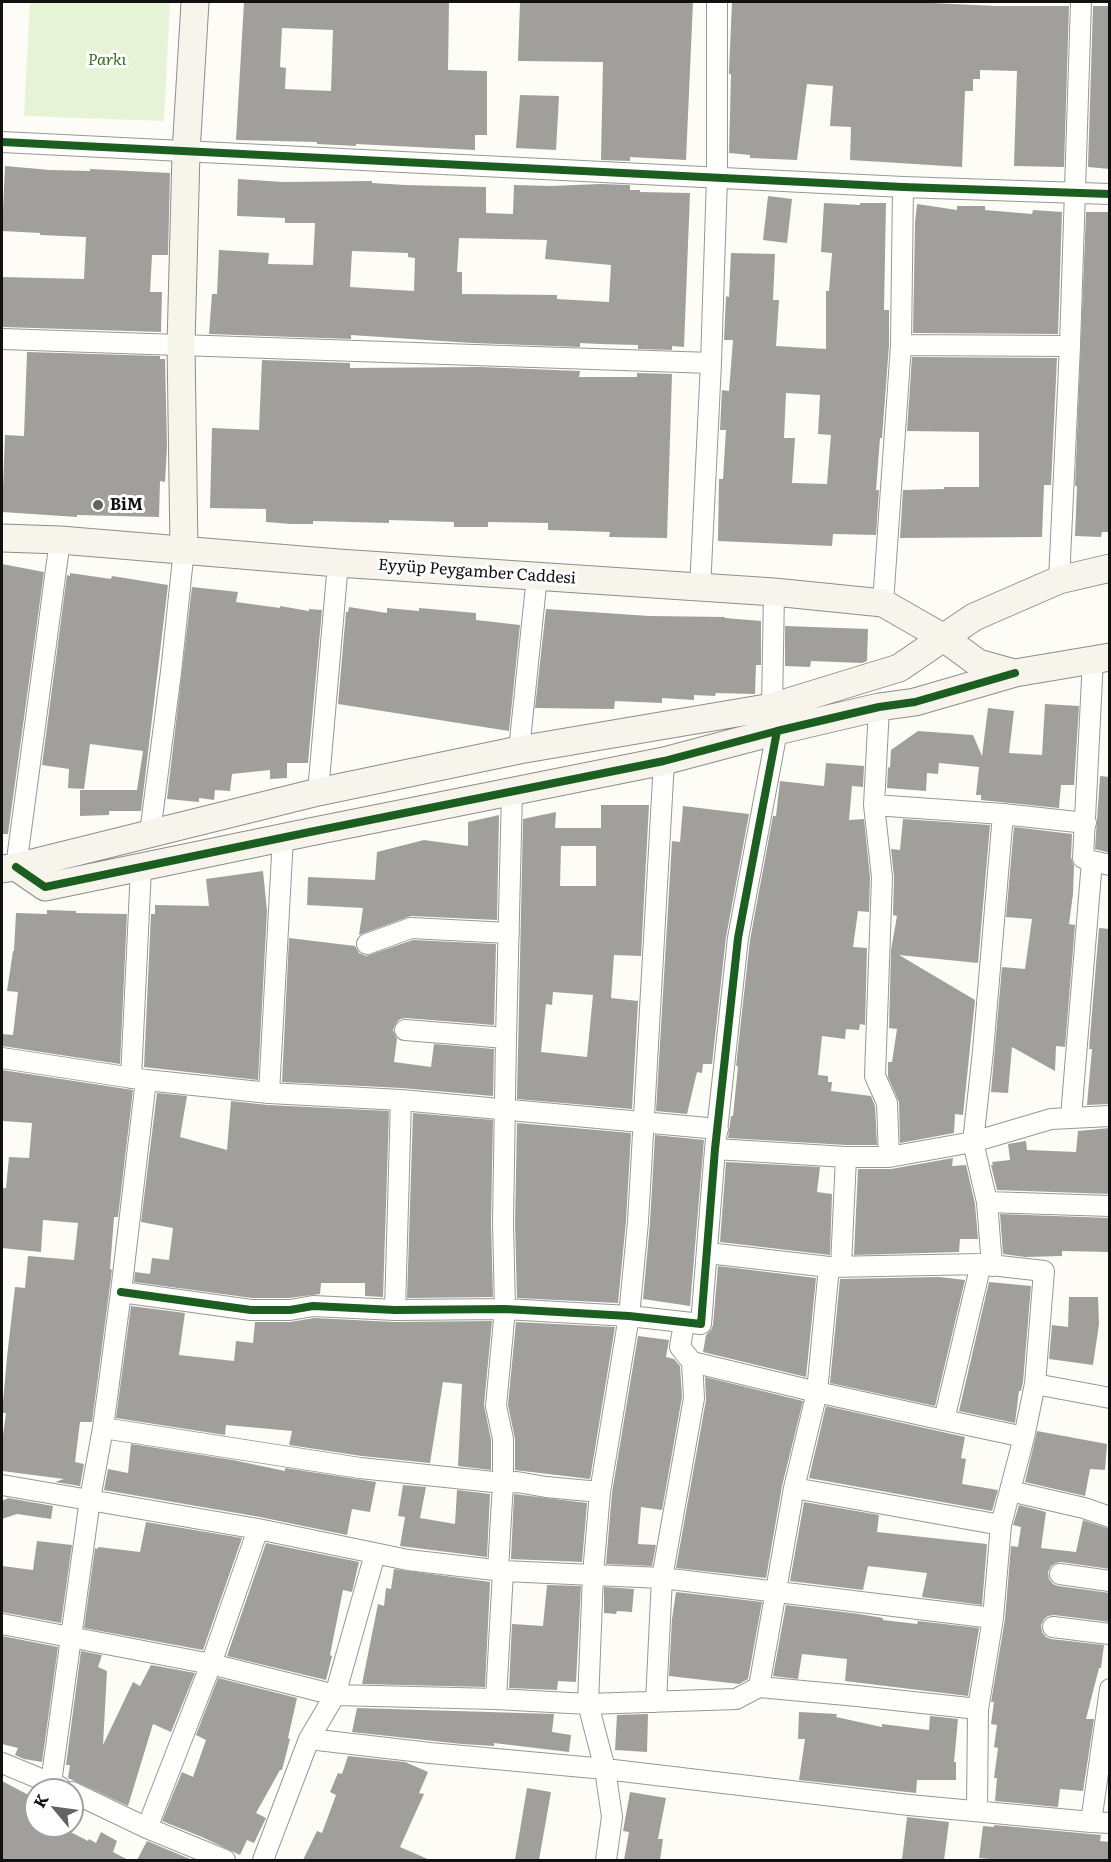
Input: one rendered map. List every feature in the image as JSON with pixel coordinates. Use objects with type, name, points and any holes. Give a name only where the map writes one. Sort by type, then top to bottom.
[{"type":"street","points":[[150,833],[184,549],[182,345],[186,153],[195,2]]},
{"type":"street","points":[[700,589],[717,177],[717,2]]},
{"type":"street","points":[[1059,580],[1070,346],[1081,2]]},
{"type":"street","points":[[2,142],[186,153],[903,187],[1110,194]]},
{"type":"street","points":[[884,603],[901,345],[903,187]]},
{"type":"street","points":[[2,339],[711,363]]},
{"type":"street","points":[[901,345],[1070,346]]},
{"type":"street","name":"Eyyüp Peygamber Caddesi","points":[[2,538],[184,549],[338,563],[700,589],[774,592],[884,603],[944,638],[978,663],[1015,673]]},
{"type":"street","points":[[9,868],[60,540]]},
{"type":"street","points":[[318,792],[338,563]]},
{"type":"street","points":[[9,868],[45,887],[664,761],[899,668],[974,617],[1059,580],[1110,568]]},
{"type":"street","points":[[519,750],[537,576]]},
{"type":"street","points":[[121,1292],[251,1310],[290,1310],[313,1306],[395,1310],[504,1309],[629,1316],[701,1324],[715,1149],[738,938],[775,719],[774,592]]},
{"type":"street","points":[[9,868],[318,792],[519,750],[915,702],[1015,673],[1101,658],[1083,858],[1101,863],[1071,1117]]},
{"type":"street","points":[[879,707],[874,804],[882,877],[875,1076],[887,1103],[889,1157]]},
{"type":"street","points":[[606,1860],[612,1817],[605,1769],[588,1704],[593,1574],[600,1492],[629,1316],[638,1222],[664,761]]},
{"type":"street","points":[[496,1699],[503,1482],[502,1439],[496,1406],[504,1309],[503,1222],[512,792]]},
{"type":"street","points":[[874,804],[1086,823]]},
{"type":"street","points":[[944,1420],[987,1265],[987,1202],[973,1142],[1003,814]]},
{"type":"street","points":[[269,1094],[283,837]]},
{"type":"street","points":[[60,1778],[70,1636],[103,1428],[121,1292],[139,1079],[141,868]]},
{"type":"street","points":[[367,944],[411,928],[509,933]]},
{"type":"street","points":[[405,1030],[506,1038]]},
{"type":"street","points":[[2,1058],[139,1079],[269,1094],[401,1100],[718,1129]]},
{"type":"street","points":[[395,1310],[401,1100]]},
{"type":"street","points":[[715,1149],[846,1157],[889,1157],[973,1142],[1051,1119],[1110,1116]]},
{"type":"street","points":[[759,1687],[794,1488],[817,1392],[835,1267],[846,1157]]},
{"type":"street","points":[[987,1202],[1110,1206]]},
{"type":"street","points":[[708,1253],[835,1267],[987,1265],[1044,1271],[1035,1384],[1001,1525],[993,1618],[978,1709],[977,1810]]},
{"type":"street","points":[[656,1702],[662,1578],[694,1398],[692,1362],[680,1347],[684,1323]]},
{"type":"street","points":[[692,1362],[1024,1437]]},
{"type":"street","points":[[1035,1384],[1110,1398]]},
{"type":"street","points":[[103,1428],[360,1468],[600,1492]]},
{"type":"street","points":[[2,1485],[258,1529],[408,1560],[500,1571],[662,1578],[993,1618]]},
{"type":"street","points":[[794,1488],[1001,1525]]},
{"type":"street","points":[[1010,1491],[1084,1508],[1110,1517]]},
{"type":"street","points":[[147,1828],[211,1664],[258,1529]]},
{"type":"street","points":[[263,1860],[309,1740],[335,1695],[375,1554]]},
{"type":"street","points":[[1060,1574],[1110,1581]]},
{"type":"street","points":[[2,1624],[211,1664],[335,1695],[588,1704],[736,1699],[759,1687],[978,1709]]},
{"type":"street","points":[[1053,1627],[1110,1634]]},
{"type":"street","points":[[309,1740],[605,1769],[909,1804],[1100,1823],[1109,1700]]},
{"type":"street","points":[[2,1763],[39,1778]]},
{"type":"street","points":[[84,1798],[147,1828],[225,1860]]},
{"type":"green space","name":"Parkı","points":[[30,2],[170,2],[164,121],[24,116]]},
{"type":"building","points":[[244,2],[449,2],[448,70],[487,71],[487,135],[475,135],[475,150],[236,140]],"holes":[[[282,28],[333,30],[331,91],[285,89],[286,68],[280,67]]]},
{"type":"building","points":[[520,2],[693,2],[686,160],[630,157],[630,161],[601,160],[603,62],[518,61]]},
{"type":"building","points":[[732,2],[911,2],[996,6],[1069,6],[1064,167],[1014,166],[1017,71],[980,70],[980,79],[973,79],[973,91],[965,91],[962,167],[850,160],[851,127],[830,126],[833,86],[807,84],[797,160],[750,158],[750,155],[729,153]]},
{"type":"building","points":[[1093,6],[1110,6],[1110,169],[1088,167]]},
{"type":"building","points":[[520,95],[559,96],[556,150],[516,148]]},
{"type":"building","points":[[5,166],[50,170],[90,171],[90,169],[170,173],[168,255],[152,255],[150,292],[162,292],[161,332],[2,327],[2,277],[84,279],[86,237],[2,231]]},
{"type":"building","points":[[238,179],[283,182],[372,181],[372,183],[405,185],[486,187],[486,213],[513,214],[514,185],[630,185],[630,190],[640,190],[640,192],[690,193],[684,347],[672,346],[672,350],[638,349],[638,345],[580,343],[580,347],[351,335],[351,339],[209,334],[212,294],[217,294],[219,250],[269,253],[268,264],[313,265],[315,223],[285,223],[285,218],[237,216]],"holes":[[[459,238],[547,240],[545,259],[611,265],[609,302],[557,299],[557,295],[462,294],[462,272],[457,272]],[[352,251],[408,253],[408,257],[415,258],[414,291],[350,287]]]},
{"type":"building","points":[[768,196],[792,199],[787,243],[763,240]]},
{"type":"building","points":[[824,203],[860,205],[860,203],[886,203],[884,310],[889,310],[889,345],[876,490],[879,490],[876,535],[833,534],[832,546],[718,541],[719,479],[723,479],[726,430],[720,430],[722,390],[729,391],[733,340],[724,340],[731,253],[775,254],[773,300],[779,300],[776,346],[826,349],[826,291],[829,291],[832,253],[821,252]],"holes":[[[786,393],[820,395],[818,434],[831,435],[827,484],[792,483],[795,438],[784,438]]]},
{"type":"building","points":[[917,204],[957,210],[957,206],[985,206],[985,210],[1032,214],[1033,210],[1062,212],[1058,334],[913,333]]},
{"type":"building","points":[[1086,212],[1110,212],[1110,532],[1102,532],[1101,537],[1075,536]]},
{"type":"building","points":[[27,352],[160,356],[160,359],[165,359],[167,447],[165,482],[160,481],[159,517],[77,515],[77,517],[2,512],[5,435],[24,436]]},
{"type":"building","points":[[912,357],[1057,358],[1051,485],[1044,485],[1042,537],[900,538],[903,490],[979,487],[979,432],[907,431]]},
{"type":"building","points":[[262,360],[350,363],[350,368],[480,367],[580,371],[579,377],[637,377],[637,373],[672,374],[667,538],[609,537],[610,532],[548,530],[548,523],[488,522],[488,527],[454,527],[454,522],[389,520],[389,523],[313,521],[313,524],[291,524],[266,522],[266,509],[210,508],[212,428],[259,430]]},
{"type":"building","points":[[2,564],[44,572],[8,834],[2,834]]},
{"type":"building","points":[[70,573],[111,579],[112,576],[168,585],[141,811],[109,811],[109,815],[80,816],[80,790],[137,790],[143,751],[90,744],[84,789],[68,788],[69,769],[42,765],[67,575],[70,576]]},
{"type":"building","points":[[192,587],[238,592],[236,602],[309,611],[309,609],[322,610],[308,763],[287,763],[287,778],[270,779],[270,770],[232,774],[230,791],[215,790],[214,800],[199,798],[199,802],[167,799]]},
{"type":"building","points":[[349,607],[387,613],[387,608],[419,611],[419,608],[476,613],[476,620],[520,625],[509,731],[338,704],[346,612]]},
{"type":"building","points":[[546,609],[649,616],[725,617],[761,621],[761,665],[756,665],[755,694],[694,695],[694,700],[662,698],[662,703],[615,701],[614,709],[535,708]]},
{"type":"building","points":[[785,626],[868,629],[867,661],[862,663],[811,661],[810,667],[785,666]]},
{"type":"building","points":[[1045,704],[1079,706],[1074,785],[1061,785],[1059,808],[981,800],[981,795],[976,795],[979,767],[939,763],[938,774],[927,773],[926,791],[887,788],[891,750],[918,731],[973,735],[982,756],[988,708],[1014,711],[1009,753],[1042,755]]},
{"type":"building","points":[[826,763],[864,766],[863,787],[852,786],[849,820],[864,819],[870,877],[869,912],[858,911],[853,947],[867,948],[865,1025],[860,1024],[859,1030],[846,1029],[845,1039],[822,1036],[818,1075],[828,1076],[828,1082],[832,1082],[831,1091],[871,1096],[875,1106],[877,1145],[728,1138],[731,1116],[733,1116],[738,1066],[736,1066],[750,940],[773,816],[776,816],[780,781],[824,786]]},
{"type":"building","points":[[1100,776],[1110,777],[1110,853],[1095,849]]},
{"type":"building","points":[[601,805],[649,805],[641,956],[614,955],[611,998],[638,1001],[632,1109],[517,1099],[523,819],[556,812],[555,828],[601,828]],"holes":[[[561,846],[596,846],[596,886],[560,886]],[[553,992],[593,995],[587,1057],[541,1052],[546,1004],[552,1005]]]},
{"type":"building","points":[[683,806],[749,814],[726,937],[712,1064],[703,1064],[702,1073],[697,1072],[687,1114],[656,1111],[672,841],[680,842]]},
{"type":"building","points":[[499,815],[497,920],[411,916],[359,935],[363,908],[307,905],[308,877],[375,880],[377,852],[424,840],[468,846],[468,822]]},
{"type":"building","points":[[903,819],[990,825],[978,963],[899,955],[975,1000],[963,1115],[955,1114],[954,1133],[900,1143],[899,1102],[888,1077],[888,1062],[892,1062],[897,1029],[889,1028],[891,950],[897,916],[893,915],[894,877],[891,849],[900,850]]},
{"type":"building","points":[[1014,827],[1072,834],[1071,857],[1074,866],[1069,924],[1075,925],[1065,1047],[1056,1046],[1055,1071],[1012,1047],[1008,1093],[991,1092],[1002,967],[1025,969],[1032,919],[1006,917]]},
{"type":"building","points":[[263,871],[267,911],[258,1080],[144,1067],[151,914],[155,914],[155,905],[209,906],[206,879]]},
{"type":"building","points":[[47,910],[127,914],[120,1064],[2,1046],[2,1034],[13,1035],[18,992],[7,991],[14,951],[16,913],[47,914]]},
{"type":"building","points":[[1099,928],[1110,929],[1110,1104],[1087,1105],[1092,1049],[1089,1049]]},
{"type":"building","points":[[289,938],[355,946],[359,953],[366,956],[413,940],[496,944],[494,1025],[406,1018],[400,1019],[393,1030],[397,1039],[394,1062],[431,1067],[434,1044],[494,1049],[493,1096],[402,1088],[282,1082]]},
{"type":"building","points":[[2,1070],[133,1090],[118,1217],[114,1217],[110,1269],[112,1270],[92,1422],[80,1422],[75,1462],[84,1464],[80,1486],[55,1482],[64,1479],[2,1471],[2,1442],[6,1413],[2,1413],[15,1287],[25,1288],[28,1256],[74,1260],[78,1223],[43,1220],[41,1252],[2,1248],[2,1188],[6,1188],[9,1157],[29,1158],[32,1123],[2,1121]]},
{"type":"building","points":[[157,1093],[187,1096],[180,1137],[227,1150],[231,1101],[389,1111],[383,1297],[365,1296],[365,1283],[321,1283],[320,1294],[289,1298],[252,1298],[134,1282],[135,1272],[150,1274],[152,1258],[169,1260],[173,1228],[141,1222]]},
{"type":"building","points":[[413,1113],[493,1120],[491,1222],[493,1297],[407,1298]]},
{"type":"building","points":[[517,1123],[631,1133],[618,1303],[517,1298],[515,1222]]},
{"type":"building","points":[[1110,1128],[1110,1194],[997,1190],[991,1165],[993,1165],[992,1162],[1010,1160],[1008,1144],[1026,1141],[1027,1150],[1076,1152],[1078,1131]]},
{"type":"building","points":[[655,1135],[704,1140],[690,1306],[643,1299]]},
{"type":"building","points":[[953,1158],[952,1166],[966,1165],[975,1204],[978,1239],[960,1239],[959,1252],[854,1255],[858,1169],[891,1169]]},
{"type":"building","points":[[726,1162],[820,1167],[817,1192],[832,1194],[830,1255],[720,1242]]},
{"type":"building","points":[[1000,1214],[1110,1218],[1110,1252],[1062,1251],[1062,1256],[1025,1257],[1003,1254]]},
{"type":"building","points":[[718,1266],[816,1278],[806,1377],[703,1352],[706,1335],[713,1325]]},
{"type":"building","points":[[939,1277],[965,1280],[935,1406],[830,1383],[840,1279]]},
{"type":"building","points":[[989,1282],[1031,1286],[1023,1382],[1021,1391],[1019,1391],[1015,1423],[959,1411]]},
{"type":"building","points":[[1069,1297],[1098,1297],[1099,1324],[1093,1365],[1049,1359],[1052,1325],[1068,1327]]},
{"type":"building","points":[[131,1306],[185,1313],[179,1355],[234,1361],[236,1341],[253,1343],[255,1322],[290,1322],[314,1318],[394,1322],[492,1321],[484,1405],[491,1440],[491,1470],[458,1466],[462,1384],[443,1382],[430,1463],[289,1445],[292,1431],[226,1425],[225,1435],[116,1418]]},
{"type":"building","points":[[516,1322],[615,1327],[590,1479],[515,1470],[515,1439],[508,1405]]},
{"type":"building","points":[[638,1336],[669,1340],[666,1357],[674,1359],[680,1366],[682,1397],[662,1510],[641,1507],[638,1544],[656,1545],[652,1566],[606,1564],[612,1493]]},
{"type":"building","points":[[705,1377],[803,1401],[782,1486],[766,1578],[676,1568],[706,1400]]},
{"type":"building","points":[[826,1406],[965,1437],[961,1458],[966,1459],[962,1484],[998,1490],[992,1511],[809,1478]]},
{"type":"building","points":[[1037,1431],[1107,1444],[1105,1470],[1090,1469],[1085,1496],[1025,1482]]},
{"type":"building","points":[[131,1444],[233,1460],[285,1471],[285,1468],[376,1482],[370,1512],[352,1509],[347,1535],[260,1517],[104,1490],[108,1469],[128,1473]]},
{"type":"building","points":[[403,1485],[426,1487],[420,1518],[455,1524],[457,1490],[490,1494],[487,1557],[400,1546],[405,1517],[398,1516]]},
{"type":"building","points":[[514,1494],[587,1503],[582,1562],[511,1559]]},
{"type":"building","points":[[8,1498],[53,1506],[51,1519],[17,1514],[2,1519],[2,1501]]},
{"type":"building","points":[[804,1502],[879,1515],[877,1532],[987,1544],[982,1605],[922,1597],[927,1573],[868,1566],[863,1590],[790,1581]]},
{"type":"building","points":[[1019,1505],[1046,1512],[1041,1548],[1076,1552],[1083,1520],[1110,1529],[1110,1569],[1061,1562],[1051,1566],[1048,1572],[1049,1579],[1058,1586],[1110,1593],[1110,1622],[1054,1615],[1044,1619],[1041,1625],[1042,1632],[1051,1639],[1104,1645],[1101,1668],[1099,1668],[1086,1719],[1094,1719],[1083,1791],[1060,1789],[1058,1807],[995,1801],[997,1778],[994,1778],[998,1748],[994,1747],[997,1725],[991,1724],[994,1702],[991,1702],[1005,1619],[1011,1546],[1018,1547],[1021,1527],[1013,1525]]},
{"type":"building","points":[[146,1522],[242,1538],[203,1650],[84,1628],[95,1548],[140,1552]]},
{"type":"building","points":[[37,1541],[72,1545],[61,1623],[2,1612],[2,1566],[33,1570]]},
{"type":"building","points":[[266,1543],[359,1562],[352,1592],[343,1590],[326,1680],[227,1656]]},
{"type":"building","points":[[394,1569],[490,1582],[485,1687],[362,1684],[378,1604],[384,1606],[386,1588],[391,1589]]},
{"type":"building","points":[[547,1585],[581,1586],[576,1682],[558,1681],[557,1690],[509,1688],[512,1624],[543,1626]]},
{"type":"building","points":[[604,1587],[634,1589],[632,1612],[604,1613]]},
{"type":"building","points":[[676,1592],[762,1602],[748,1679],[739,1684],[669,1676]]},
{"type":"building","points":[[786,1605],[859,1614],[883,1618],[883,1620],[917,1624],[918,1621],[979,1628],[968,1696],[845,1681],[847,1659],[802,1654],[798,1679],[773,1676]]},
{"type":"building","points":[[2,1636],[58,1647],[42,1762],[15,1755],[18,1748],[2,1744]]},
{"type":"building","points":[[81,1651],[102,1655],[98,1667],[107,1671],[103,1745],[133,1682],[140,1686],[151,1665],[195,1673],[171,1732],[153,1724],[128,1806],[84,1785],[84,1778],[68,1778],[70,1765],[66,1765]]},
{"type":"building","points":[[218,1678],[297,1698],[282,1770],[256,1813],[266,1818],[254,1843],[247,1840],[240,1855],[162,1821],[182,1772],[193,1777],[206,1740],[196,1735]]},
{"type":"building","points":[[357,1708],[554,1714],[552,1732],[571,1735],[569,1752],[494,1743],[494,1746],[462,1744],[352,1732]]},
{"type":"building","points":[[799,1712],[837,1714],[836,1717],[882,1727],[882,1724],[929,1730],[930,1716],[958,1719],[954,1762],[956,1762],[956,1780],[917,1780],[916,1793],[799,1780],[805,1739],[798,1739]]},
{"type":"building","points":[[648,1714],[647,1752],[615,1750],[617,1715]]},
{"type":"building","points":[[348,1756],[405,1762],[428,1772],[419,1793],[424,1794],[400,1847],[430,1860],[303,1860],[317,1831],[322,1833],[336,1795],[330,1792],[338,1773],[342,1774]]},
{"type":"building","points":[[2,1781],[24,1793],[24,1838],[82,1838],[96,1843],[101,1832],[117,1841],[113,1852],[128,1860],[2,1860]]},
{"type":"building","points":[[527,1788],[551,1792],[539,1860],[515,1860]]},
{"type":"building","points":[[630,1792],[666,1798],[658,1839],[663,1839],[660,1860],[624,1860],[629,1832],[623,1831]]},
{"type":"building","points":[[907,1817],[949,1822],[944,1860],[902,1860]]},
{"type":"building","points":[[994,1825],[1101,1835],[1100,1841],[1110,1842],[1110,1860],[979,1858],[983,1826],[994,1827]]},
{"type":"building","points":[[147,1841],[190,1859],[137,1860]]},
{"type":"cycle path","points":[[2,142],[903,187],[1110,194]]},
{"type":"cycle path","points":[[16,867],[45,887],[664,761],[879,707],[915,702],[1015,673]]},
{"type":"cycle path","points":[[121,1292],[251,1310],[290,1310],[313,1306],[395,1310],[505,1309],[629,1316],[701,1324],[715,1149],[738,938],[777,731]]},
{"type":"place","name":"BiM","points":[[98,505]]}]
